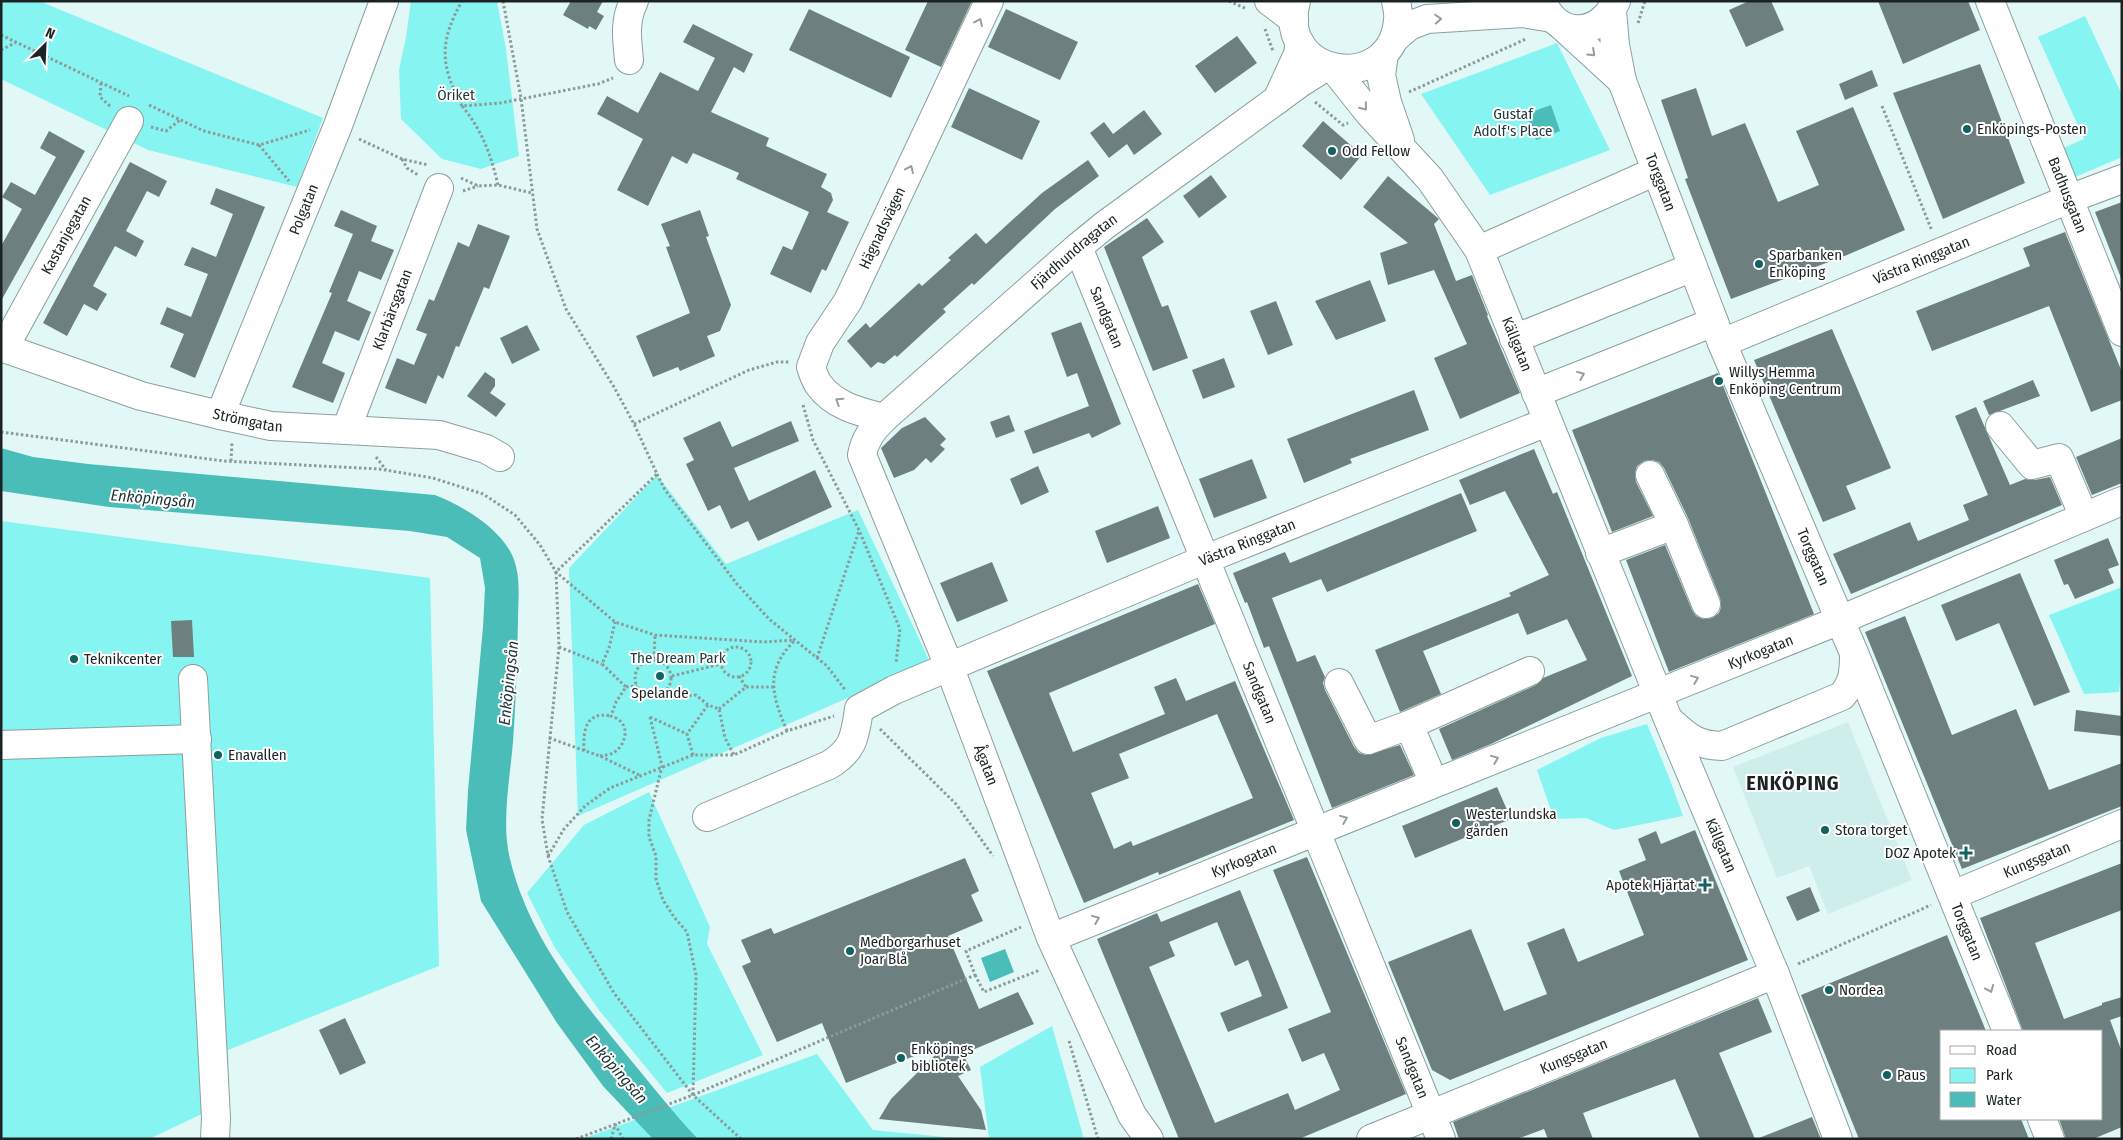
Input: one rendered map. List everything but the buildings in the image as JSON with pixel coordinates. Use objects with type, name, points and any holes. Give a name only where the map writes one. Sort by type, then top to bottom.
[{"type":"street","name":"Polgatan","points":[[220,415],[308,203],[384,1]]},
{"type":"street","points":[[629,60],[626,31],[629,10],[634,1]]},
{"type":"street","name":"Hägnadsvägen","points":[[797,366],[829,328],[848,301],[989,1]]},
{"type":"street","name":"Källgatan","points":[[1269,1],[1297,22],[1312,57],[1330,68],[1378,107],[1404,151],[1430,179],[1479,250],[1600,553],[1775,974],[1838,1139]]},
{"type":"street","points":[[1378,107],[1381,74],[1398,19],[1396,1]]},
{"type":"street","name":"Badhusgatan","points":[[1990,1],[2122,332]]},
{"type":"street","points":[[1330,68],[1352,70],[1369,65],[1409,26],[1427,19],[1523,13],[1552,15],[1572,29],[1590,28],[1605,20],[1614,6]]},
{"type":"street","name":"Torggatan","points":[[1614,6],[1615,45],[1622,81],[1656,171],[1718,332],[1854,653],[2007,1030]]},
{"type":"street","name":"Torggatan","points":[[1552,15],[1622,81]]},
{"type":"street","points":[[1277,101],[1298,54],[1297,22]]},
{"type":"street","name":"Fjärdhundragatan","points":[[884,418],[1078,246],[1300,83],[1330,68]]},
{"type":"street","name":"Kastanjegatan","points":[[2,347],[137,108]]},
{"type":"street","points":[[1479,250],[1656,171]]},
{"type":"street","name":"Klarbärsgatan","points":[[346,430],[442,177]]},
{"type":"street","name":"Västra Ringgatan","points":[[1536,393],[1718,332],[1941,252],[2122,179]]},
{"type":"street","name":"Sandgatan","points":[[1078,246],[1436,1127]]},
{"type":"street","points":[[1514,339],[1693,267]]},
{"type":"street","name":"Strömgatan","points":[[2,347],[141,396],[220,415],[271,426],[439,435],[486,449],[500,457]]},
{"type":"street","points":[[797,366],[836,401],[856,411],[884,418]]},
{"type":"street","name":"Ågatan","points":[[884,418],[872,430],[864,443],[862,455],[949,666],[1051,938],[1134,1127],[1149,1139]]},
{"type":"street","name":"Västra Ringgatan","points":[[859,708],[894,690],[949,666],[1206,559],[1547,422]]},
{"type":"street","points":[[2000,426],[2032,465],[2059,458],[2084,517]]},
{"type":"street","points":[[1650,475],[1674,526],[1706,604]]},
{"type":"street","name":"Kyrkogatan","points":[[1051,938],[1840,620],[2122,501]]},
{"type":"street","points":[[1600,553],[1674,526]]},
{"type":"street","points":[[1668,719],[1692,740],[1706,746],[1722,746],[1842,696],[1851,686],[1854,670],[1854,653]]},
{"type":"street","points":[[1339,683],[1368,740],[1409,725],[1530,672]]},
{"type":"street","points":[[193,680],[215,1128]]},
{"type":"street","points":[[707,816],[829,765],[843,756],[853,740],[859,708]]},
{"type":"street","points":[[1409,725],[1434,783]]},
{"type":"street","points":[[1,745],[197,740]]},
{"type":"street","name":"Kungsgatan","points":[[1952,895],[2122,824]]},
{"type":"street","name":"Kungsgatan","points":[[1371,1139],[1436,1127],[1775,974]]},
{"type":"street","points":[[2042,1120],[2050,1139]]},
{"type":"path","points":[[462,1],[450,23],[444,48],[450,84],[462,106],[476,122],[485,142],[498,185]]},
{"type":"path","points":[[503,1],[521,98],[536,229],[566,309],[634,424],[656,474],[681,512],[737,584],[769,619],[827,666],[859,708],[956,804],[993,857]]},
{"type":"path","points":[[1,35],[137,108],[166,131],[180,120]]},
{"type":"path","points":[[1300,83],[1313,100],[1343,125],[1529,37]]},
{"type":"path","points":[[1,50],[15,43]]},
{"type":"path","points":[[462,106],[482,106],[598,84],[620,75],[630,67],[629,60]]},
{"type":"path","points":[[1882,106],[1941,252]]},
{"type":"path","points":[[137,108],[180,120],[204,131],[259,145],[305,130],[337,128],[442,177],[478,186],[498,185],[532,193]]},
{"type":"path","points":[[259,145],[308,203]]},
{"type":"path","points":[[634,424],[749,370],[776,362],[797,366]]},
{"type":"path","points":[[800,396],[813,440],[859,530],[900,629],[894,690]]},
{"type":"path","points":[[1,432],[224,461],[379,469],[433,478],[484,494],[515,514],[540,545],[556,572],[615,622],[656,635],[764,642],[795,640]]},
{"type":"path","points":[[656,474],[556,572],[559,647],[542,819],[548,856],[567,912],[614,992],[694,1095],[741,1139]]},
{"type":"path","points":[[817,658],[859,530]]},
{"type":"path","points":[[602,664],[609,648],[615,622]]},
{"type":"path","points":[[654,659],[656,635]]},
{"type":"path","points":[[735,646],[736,639]]},
{"type":"path","points":[[787,731],[778,709],[774,687],[774,670],[782,653],[795,640]]},
{"type":"path","points":[[735,646],[745,650],[750,658],[750,668],[739,676],[734,677],[725,672],[721,659],[726,650],[735,646]]},
{"type":"path","points":[[559,647],[602,664],[626,687],[637,686]]},
{"type":"path","points":[[654,659],[668,666],[672,676],[669,687],[663,693],[649,695],[637,686],[635,676],[639,666],[646,661],[654,659]]},
{"type":"path","points":[[672,676],[721,664]]},
{"type":"path","points":[[739,676],[746,687]]},
{"type":"path","points":[[611,716],[616,702],[626,687]]},
{"type":"path","points":[[719,709],[746,687],[774,687]]},
{"type":"path","points":[[663,693],[666,699],[696,695],[708,705],[719,709]]},
{"type":"path","points":[[687,734],[708,705]]},
{"type":"path","points":[[548,856],[564,829],[585,806],[610,788],[693,754],[734,755],[787,731],[859,708]]},
{"type":"path","points":[[719,709],[725,738],[734,755]]},
{"type":"path","points":[[584,751],[583,734],[594,716],[601,714],[621,720],[625,728],[625,738],[620,747],[613,753],[600,756]]},
{"type":"path","points":[[693,754],[687,734],[650,717],[662,766],[649,820],[649,837],[656,856],[656,879],[663,900],[687,932],[696,975],[694,1095]]},
{"type":"path","points":[[549,738],[600,756],[639,775]]},
{"type":"path","points":[[1775,974],[1952,895]]},
{"type":"path","points":[[1022,926],[966,952],[984,992],[1047,968]]},
{"type":"path","points":[[576,1139],[694,1095],[975,975]]},
{"type":"path","points":[[1067,1034],[1098,1139]]},
{"type":"path","points":[[611,1139],[615,1124]]},
{"type":"path","points":[[615,1124],[623,1139]]},
{"type":"shaded area","points":[[1848,722],[1912,880],[1828,914],[1809,866],[1777,878],[1733,767]]},
{"type":"green space","points":[[1,1],[39,1],[323,118],[297,187],[148,150],[1,79]]},
{"type":"green space","name":"Öriket","points":[[411,1],[497,1],[506,49],[519,156],[481,169],[442,159],[401,119],[399,70]]},
{"type":"green space","points":[[2085,16],[2122,95],[2122,157],[2073,178],[2059,150],[2084,139],[2038,37]]},
{"type":"green space","name":"Gustaf Adolf's Place","points":[[1557,43],[1610,150],[1490,195],[1421,94]]},
{"type":"green space","name":"The Dream Park","points":[[657,475],[726,564],[858,510],[930,662],[578,816],[569,568]]},
{"type":"green space","name":"Enavallen","points":[[1,521],[430,578],[439,966],[228,1050],[229,1101],[149,1139],[1,1139]]},
{"type":"green space","points":[[2122,587],[2122,665],[2119,692],[2084,694],[2049,615]]},
{"type":"green space","points":[[1647,724],[1683,816],[1614,830],[1586,818],[1554,819],[1537,770],[1601,738]]},
{"type":"green space","points":[[649,792],[710,927],[707,944],[763,1055],[667,1093],[599,1010],[555,948],[527,893],[584,825]]},
{"type":"green space","points":[[1052,1026],[1084,1139],[989,1139],[980,1067]]},
{"type":"green space","points":[[817,1054],[873,1130],[965,1139],[582,1139]]},
{"type":"water","points":[[1551,105],[1560,131],[1536,140],[1526,114]]},
{"type":"water","name":"Enköpingsån","points":[[1,448],[33,457],[88,464],[435,495],[456,504],[477,517],[496,533],[510,551],[518,576],[515,712],[506,831],[510,859],[519,888],[530,916],[544,943],[577,993],[665,1102],[698,1139],[653,1139],[603,1086],[557,1023],[481,901],[466,830],[483,627],[485,588],[480,558],[447,537],[410,531],[109,507],[1,491]]},
{"type":"water","points":[[1005,949],[1014,972],[990,982],[981,958]]},
{"type":"place","name":"Enköpings-Posten","points":[[1967,129]]},
{"type":"place","name":"Odd Fellow","points":[[1332,151]]},
{"type":"place","name":"Sparbanken Enköping","points":[[1759,264]]},
{"type":"place","name":"Willys Hemma Enköping Centrum","points":[[1719,381]]},
{"type":"place","name":"Teknikcenter","points":[[74,659]]},
{"type":"place","name":"Spelande","points":[[660,676]]},
{"type":"place","name":"Enavallen","points":[[218,755]]},
{"type":"place","name":"Westerlundska gården","points":[[1456,823]]},
{"type":"place","name":"Stora torget","points":[[1825,830]]},
{"type":"place","name":"DOZ Apotek","points":[[1966,853]]},
{"type":"place","name":"Apotek Hjärtat","points":[[1705,885]]},
{"type":"place","name":"Medborgarhuset Joar Blå","points":[[850,951]]},
{"type":"place","name":"Nordea","points":[[1829,990]]},
{"type":"place","name":"Enköpings bibliotek","points":[[901,1058]]},
{"type":"place","name":"Paus","points":[[1887,1075]]},
{"type":"district","name":"ENKÖPING","points":[[1793,783]]}]
